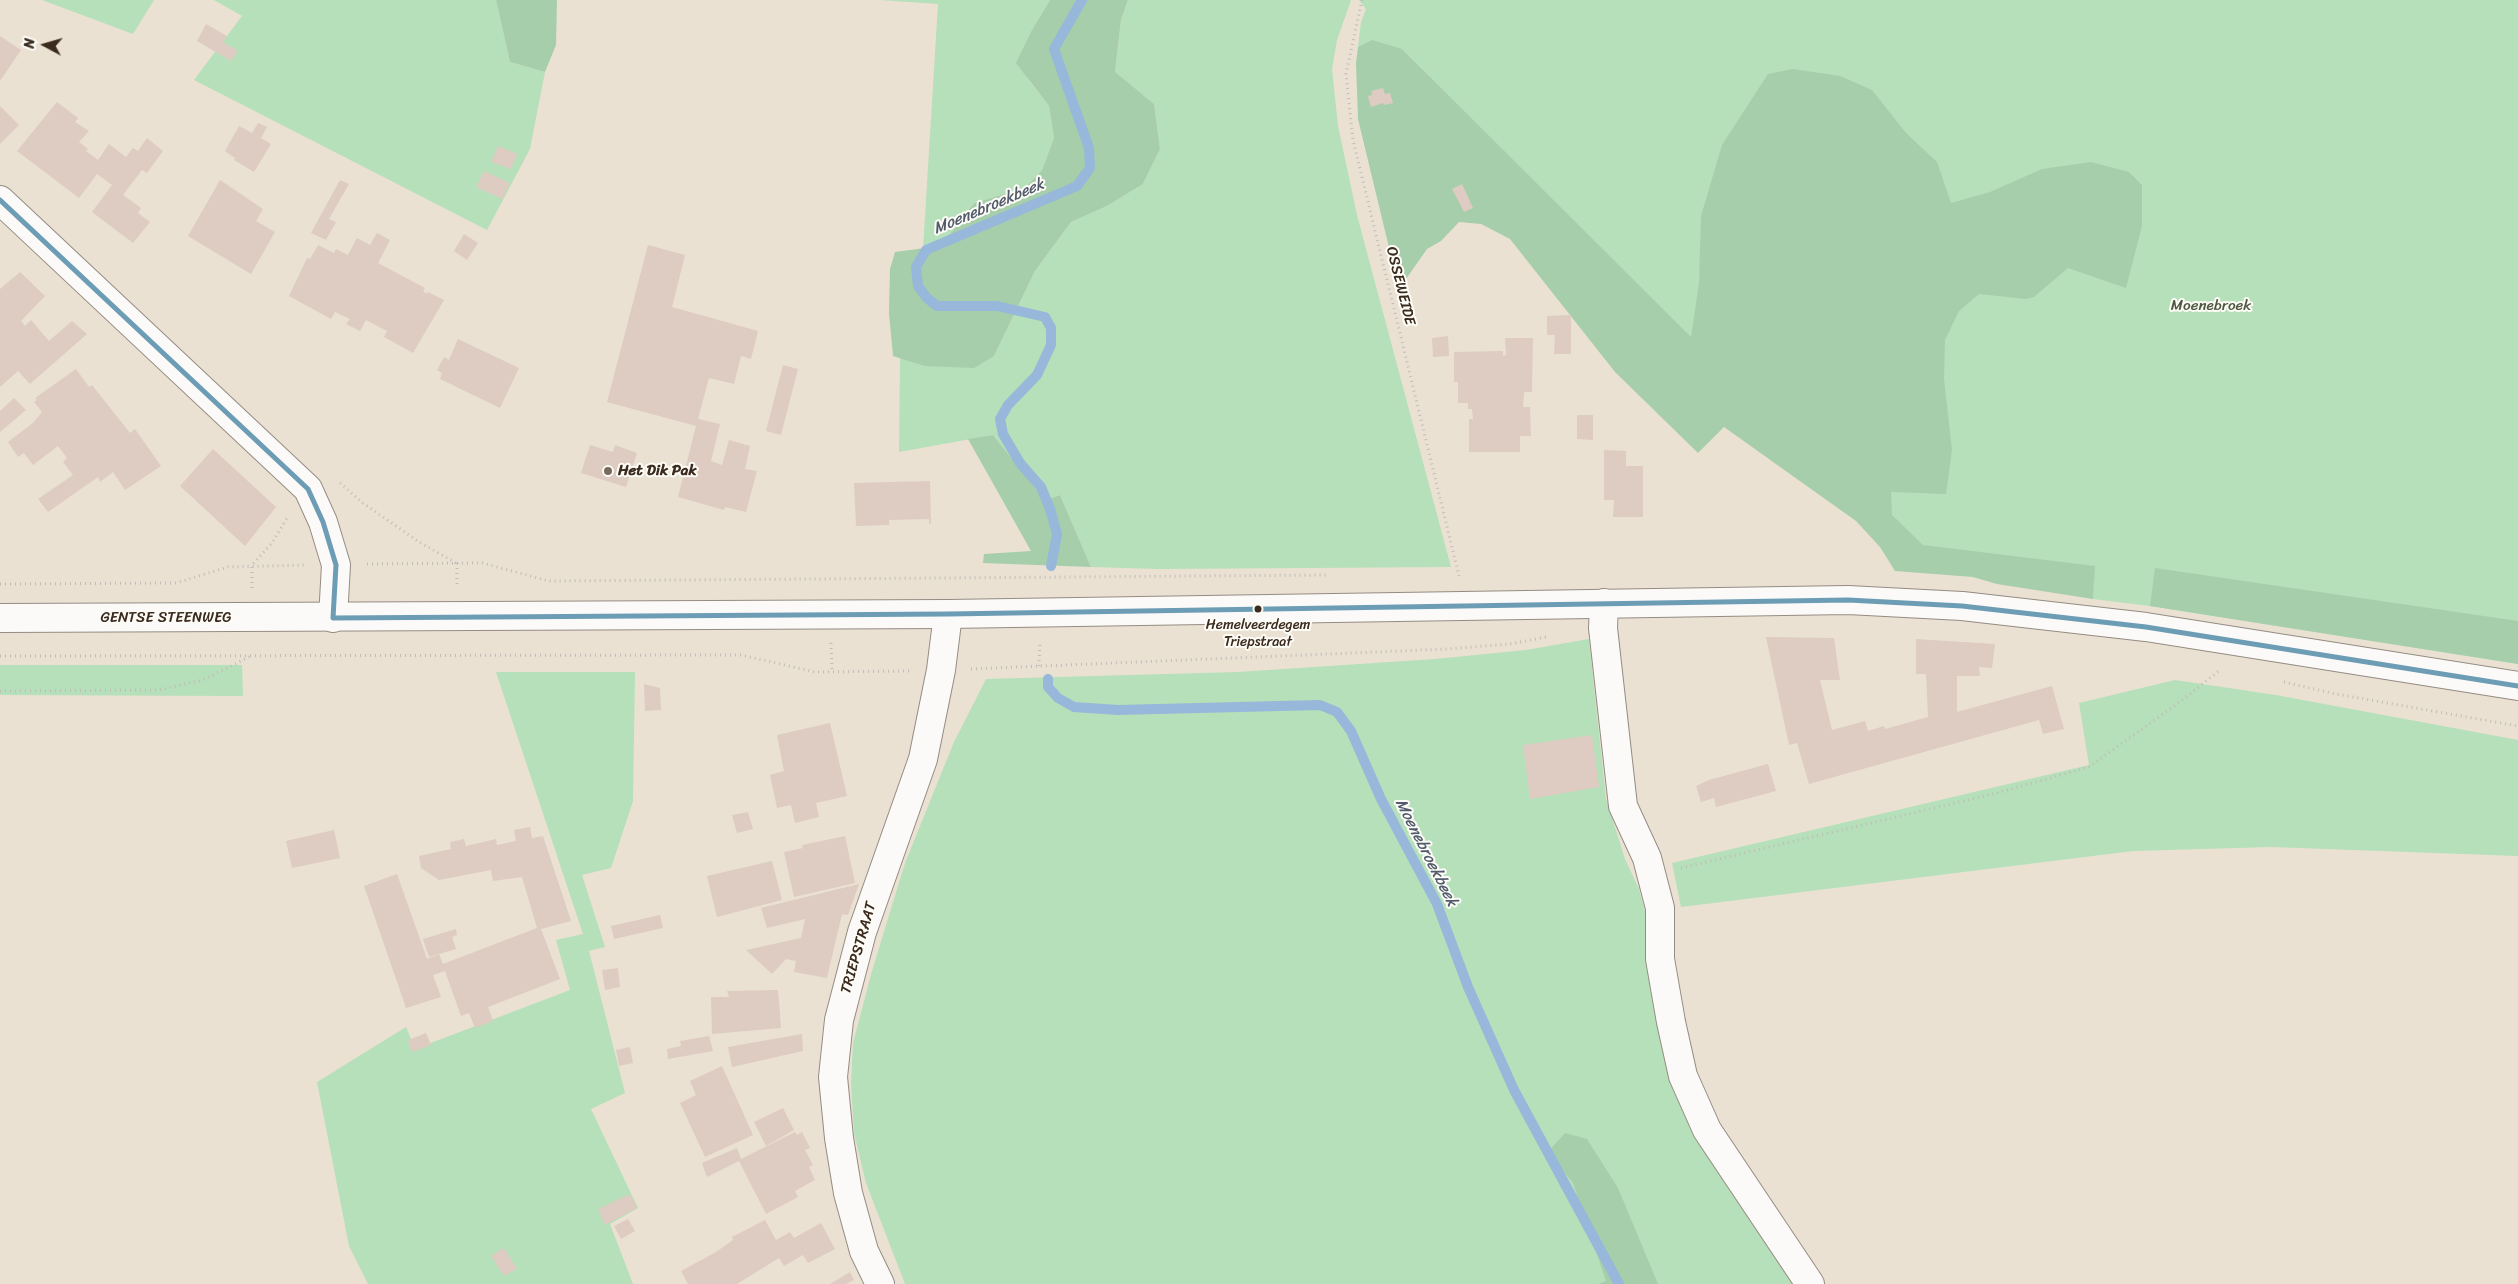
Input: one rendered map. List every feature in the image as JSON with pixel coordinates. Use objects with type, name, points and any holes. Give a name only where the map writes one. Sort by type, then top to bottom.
[{"type":"main road","points":[[0,200],[308,489],[323,522],[336,565],[333,618]]},
{"type":"main road","name":"GENTSE STEENWEG","points":[[0,618],[948,614],[1848,600],[1962,606],[2146,626],[2518,686]]},
{"type":"main road","points":[[1604,603],[1603,628],[1623,806],[1647,858],[1660,908],[1662,968],[1683,1076],[1707,1130],[1810,1284]]},
{"type":"main road","name":"TRIEPSTRAAT","points":[[880,1284],[864,1251],[848,1193],[839,1138],[834,1077],[839,1020],[862,932],[923,759],[941,670],[948,614]]},
{"type":"path","name":"OSSEWEIDE","points":[[1362,0],[1346,74],[1353,140],[1458,575],[1448,575]]},
{"type":"path","points":[[337,480],[363,503],[419,542],[457,564]]},
{"type":"path","points":[[252,566],[272,543],[287,519],[288,511]]},
{"type":"path","points":[[0,584],[176,583],[228,567],[482,563],[549,581],[1330,575]]},
{"type":"path","points":[[0,656],[741,655],[815,672],[941,670],[1447,649],[1536,639]]},
{"type":"path","points":[[0,691],[159,690],[203,680],[252,656]]},
{"type":"path","points":[[1652,875],[1997,793],[2089,767],[2185,698],[2223,668]]},
{"type":"green space","points":[[42,0],[154,0],[133,34]]},
{"type":"green space","points":[[214,0],[496,0],[510,62],[545,72],[530,149],[487,230],[194,80],[242,16]]},
{"type":"green space","points":[[496,0],[557,0],[556,45],[545,72],[510,62]]},
{"type":"green space","points":[[880,0],[1050,0],[1032,30],[1027,78],[1049,106],[1054,138],[1042,170],[1025,188],[974,203],[951,233],[933,247],[923,249],[938,4]]},
{"type":"green space","points":[[1050,0],[1128,0],[1121,20],[1115,72],[1154,104],[1160,149],[1143,184],[1107,206],[1071,222],[1035,271],[994,356],[974,368],[924,366],[893,356],[889,313],[890,269],[895,252],[933,247],[951,233],[974,203],[1025,188],[1042,170],[1054,138],[1049,106],[1016,63],[1032,30]]},
{"type":"green space","points":[[1128,0],[1351,0],[1337,40],[1332,69],[1338,126],[1357,215],[1451,567],[1158,569],[1091,567],[1060,495],[1045,500],[993,435],[899,452],[900,358],[924,366],[994,356],[1035,271],[1071,222],[1107,206],[1143,184],[1160,149],[1154,104],[1115,73],[1121,20]]},
{"type":"green space","name":"Moenebroek","points":[[1359,0],[2518,0],[2518,664],[2150,606],[2093,599],[1973,577],[1923,545],[1691,338],[1402,49],[1358,47],[1361,22],[1366,9]]},
{"type":"green space","points":[[1372,40],[1402,49],[1691,337],[1699,283],[1701,216],[1722,145],[1768,74],[1793,69],[1840,76],[1872,90],[1906,133],[1937,162],[1951,203],[1990,192],[2042,169],[2091,162],[2129,172],[2142,185],[2142,226],[2126,288],[2068,268],[2034,297],[2026,299],[1979,294],[1959,311],[1945,340],[1944,379],[1952,450],[1946,494],[1891,492],[1892,515],[1923,545],[2095,566],[2093,599],[1997,584],[1973,577],[1895,571],[1880,547],[1856,521],[1724,427],[1698,453],[1615,372],[1510,239],[1481,224],[1459,222],[1441,241],[1427,249],[1399,289],[1358,119],[1356,63],[1358,47]]},
{"type":"green space","points":[[993,435],[1045,500],[1060,495],[1091,567],[983,563],[984,554],[1031,551],[968,439]]},
{"type":"green space","points":[[2155,568],[2518,621],[2518,664],[2150,606]]},
{"type":"green space","points":[[1589,639],[1606,799],[1625,859],[1639,889],[1646,915],[1648,949],[1686,1104],[1705,1152],[1794,1284],[905,1284],[866,1183],[854,1133],[851,1084],[853,1043],[872,971],[905,863],[954,742],[986,679],[1238,672],[1435,659],[1526,650]]},
{"type":"green space","points":[[0,665],[242,665],[243,696],[0,695]]},
{"type":"green space","points":[[496,672],[635,672],[633,801],[611,868],[582,875],[605,947],[589,951],[625,1093],[591,1109],[638,1208],[610,1224],[633,1284],[368,1284],[349,1246],[317,1082],[406,1027],[415,1049],[570,990],[556,940],[583,934]]},
{"type":"green space","points":[[2175,680],[2276,695],[2518,740],[2518,856],[2271,847],[2133,851],[1681,907],[1672,863],[2089,765],[2079,703]]},
{"type":"green space","points":[[1565,1133],[1587,1139],[1618,1188],[1658,1284],[1598,1284],[1606,1281],[1573,1183],[1548,1152]]},
{"type":"building","points":[[206,24],[227,36],[223,42],[238,51],[231,61],[197,41]]},
{"type":"building","points":[[0,36],[21,50],[0,81]]},
{"type":"building","points":[[1383,88],[1385,94],[1390,93],[1393,103],[1384,105],[1383,103],[1371,107],[1368,96],[1372,95],[1371,91]]},
{"type":"building","points":[[57,102],[78,118],[75,122],[89,131],[79,142],[88,149],[86,151],[98,160],[109,144],[126,157],[133,148],[138,151],[147,138],[163,151],[147,173],[142,170],[123,195],[141,208],[138,213],[150,222],[133,243],[92,212],[112,185],[97,174],[79,198],[17,151]]},
{"type":"building","points":[[0,106],[19,125],[0,144]]},
{"type":"building","points":[[258,123],[267,127],[261,138],[271,144],[254,172],[234,160],[235,158],[225,151],[239,126],[252,133]]},
{"type":"building","points":[[498,146],[517,154],[511,169],[491,162]]},
{"type":"building","points":[[484,171],[510,183],[502,199],[476,187]]},
{"type":"building","points":[[220,180],[263,209],[256,221],[275,232],[251,274],[188,236]]},
{"type":"building","points":[[340,180],[349,184],[329,219],[336,222],[326,240],[311,233]]},
{"type":"building","points":[[1462,184],[1473,208],[1464,212],[1452,189]]},
{"type":"building","points":[[377,233],[390,240],[378,263],[425,288],[423,291],[427,294],[428,292],[444,300],[413,353],[384,337],[387,331],[366,320],[360,331],[346,324],[350,319],[335,312],[331,319],[289,296],[307,258],[310,259],[318,245],[334,253],[336,249],[348,255],[357,238],[370,245]]},
{"type":"building","points":[[464,234],[478,243],[467,260],[454,251]]},
{"type":"building","points":[[648,245],[685,255],[672,307],[758,331],[751,359],[741,356],[734,384],[709,378],[698,419],[720,424],[711,461],[722,465],[729,440],[750,446],[745,469],[757,471],[746,512],[725,507],[724,510],[678,497],[696,426],[607,402]]},
{"type":"building","points":[[20,272],[45,296],[21,321],[25,326],[31,320],[49,341],[72,321],[87,334],[30,384],[18,371],[0,387],[0,289]]},
{"type":"building","points":[[1571,315],[1571,354],[1554,354],[1555,335],[1547,335],[1547,316]]},
{"type":"building","points":[[1448,336],[1449,356],[1433,357],[1432,338]]},
{"type":"building","points":[[1505,338],[1533,338],[1532,392],[1524,392],[1523,407],[1530,407],[1531,436],[1520,436],[1520,452],[1469,452],[1469,419],[1473,419],[1472,409],[1468,409],[1468,403],[1458,403],[1458,382],[1454,382],[1454,352],[1503,351],[1503,356],[1506,355]]},
{"type":"building","points":[[458,339],[519,368],[500,408],[440,379],[442,373],[437,370],[444,357],[449,360]]},
{"type":"building","points":[[783,365],[798,369],[781,435],[766,431]]},
{"type":"building","points":[[76,369],[89,387],[92,385],[130,433],[135,429],[161,466],[125,490],[113,472],[100,482],[98,477],[48,512],[38,499],[73,475],[63,462],[67,458],[58,446],[33,465],[24,453],[18,457],[8,442],[33,423],[42,412],[34,402],[37,400],[35,398]]},
{"type":"building","points":[[14,398],[26,410],[0,432],[0,411]]},
{"type":"building","points":[[1577,415],[1593,415],[1593,440],[1577,439]]},
{"type":"building","points":[[590,445],[613,452],[615,445],[637,453],[626,487],[581,473]]},
{"type":"building","points":[[213,449],[276,507],[245,546],[180,486]]},
{"type":"building","points":[[1604,450],[1626,451],[1626,466],[1643,466],[1643,517],[1613,517],[1614,500],[1604,500]]},
{"type":"building","points":[[930,481],[931,523],[929,524],[929,519],[889,520],[889,525],[856,526],[854,483]]},
{"type":"building","points":[[1766,637],[1834,638],[1840,680],[1820,680],[1832,730],[1865,721],[1868,731],[1884,726],[1885,729],[1928,717],[1926,674],[1916,674],[1916,639],[1995,644],[1992,668],[1979,667],[1980,676],[1957,676],[1957,712],[2052,686],[2064,729],[2043,734],[2039,720],[1809,784],[1797,743],[1789,745]]},
{"type":"building","points":[[644,684],[660,688],[661,710],[645,711]]},
{"type":"building","points":[[830,723],[847,796],[816,803],[819,817],[795,823],[791,805],[777,808],[770,775],[784,771],[777,735]]},
{"type":"building","points":[[1592,735],[1599,787],[1530,799],[1523,745]]},
{"type":"building","points":[[1768,764],[1776,791],[1716,807],[1714,798],[1701,802],[1696,786],[1709,780]]},
{"type":"building","points":[[748,812],[753,829],[737,833],[732,815]]},
{"type":"building","points":[[530,827],[532,838],[543,836],[571,921],[541,929],[560,979],[488,1007],[493,1021],[475,1028],[469,1013],[461,1016],[445,971],[433,975],[441,997],[406,1008],[364,886],[397,874],[427,959],[439,954],[443,964],[537,928],[522,877],[493,881],[491,870],[439,880],[421,868],[419,856],[451,849],[450,842],[464,839],[466,846],[496,839],[497,845],[516,841],[514,830]]},
{"type":"building","points":[[334,830],[340,858],[292,868],[286,841]]},
{"type":"building","points":[[845,836],[855,883],[794,897],[784,852],[803,848],[802,845]]},
{"type":"building","points":[[772,861],[782,900],[717,917],[707,876]]},
{"type":"building","points":[[859,884],[848,915],[842,914],[827,978],[794,972],[796,961],[786,959],[772,974],[746,950],[801,938],[805,919],[767,928],[761,908]]},
{"type":"building","points":[[660,915],[663,928],[614,939],[611,926]]},
{"type":"building","points":[[456,929],[457,935],[452,937],[456,949],[429,957],[423,939]]},
{"type":"building","points":[[618,968],[620,987],[605,990],[602,970]]},
{"type":"building","points":[[778,990],[781,1028],[712,1034],[711,997],[729,997],[727,991]]},
{"type":"building","points":[[426,1033],[431,1045],[412,1052],[408,1040]]},
{"type":"building","points":[[802,1034],[803,1051],[732,1067],[728,1047]]},
{"type":"building","points":[[709,1036],[713,1051],[668,1059],[667,1049],[681,1046],[680,1041]]},
{"type":"building","points":[[630,1047],[633,1063],[619,1066],[616,1050]]},
{"type":"building","points":[[722,1066],[753,1135],[705,1157],[680,1103],[696,1095],[690,1081]]},
{"type":"building","points":[[783,1108],[794,1130],[766,1146],[754,1122]]},
{"type":"building","points":[[795,1132],[797,1135],[802,1132],[810,1148],[805,1150],[813,1165],[809,1167],[815,1180],[795,1191],[798,1197],[766,1214],[739,1161],[707,1177],[702,1163],[737,1148],[741,1159]]},
{"type":"building","points":[[630,1194],[637,1208],[605,1225],[598,1209]]},
{"type":"building","points":[[628,1219],[635,1231],[621,1239],[614,1226]]},
{"type":"building","points":[[765,1220],[776,1240],[790,1232],[794,1238],[821,1223],[835,1249],[808,1263],[803,1255],[784,1266],[779,1258],[737,1284],[688,1284],[681,1271],[716,1252],[733,1240],[732,1237]]},
{"type":"building","points":[[504,1248],[517,1269],[504,1276],[491,1256]]},
{"type":"building","points":[[850,1272],[854,1280],[846,1284],[830,1284]]},
{"type":"waterway","name":"Moenebroekbeek","points":[[1051,566],[1057,534],[1050,509],[1041,487],[1020,463],[1003,434],[1000,419],[1008,405],[1037,375],[1051,345],[1051,328],[1045,317],[997,306],[937,306],[927,298],[918,286],[916,267],[926,250],[1077,186],[1090,168],[1089,148],[1054,49],[1082,0]]},
{"type":"waterway","name":"Moenebroekbeek","points":[[1048,679],[1048,687],[1058,698],[1074,707],[1118,710],[1320,705],[1337,712],[1351,731],[1381,799],[1437,904],[1468,987],[1514,1090],[1619,1284]]},
{"type":"transit line","points":[[0,200],[308,489],[323,522],[336,565],[333,618]]},
{"type":"transit line","points":[[333,618],[948,614],[1848,600],[1962,606],[2146,627],[2518,686]]},
{"type":"place","name":"Het Dik Pak","points":[[608,471]]},
{"type":"place","name":"Hemelveerdegem Triepstraat","points":[[1258,609]]}]
